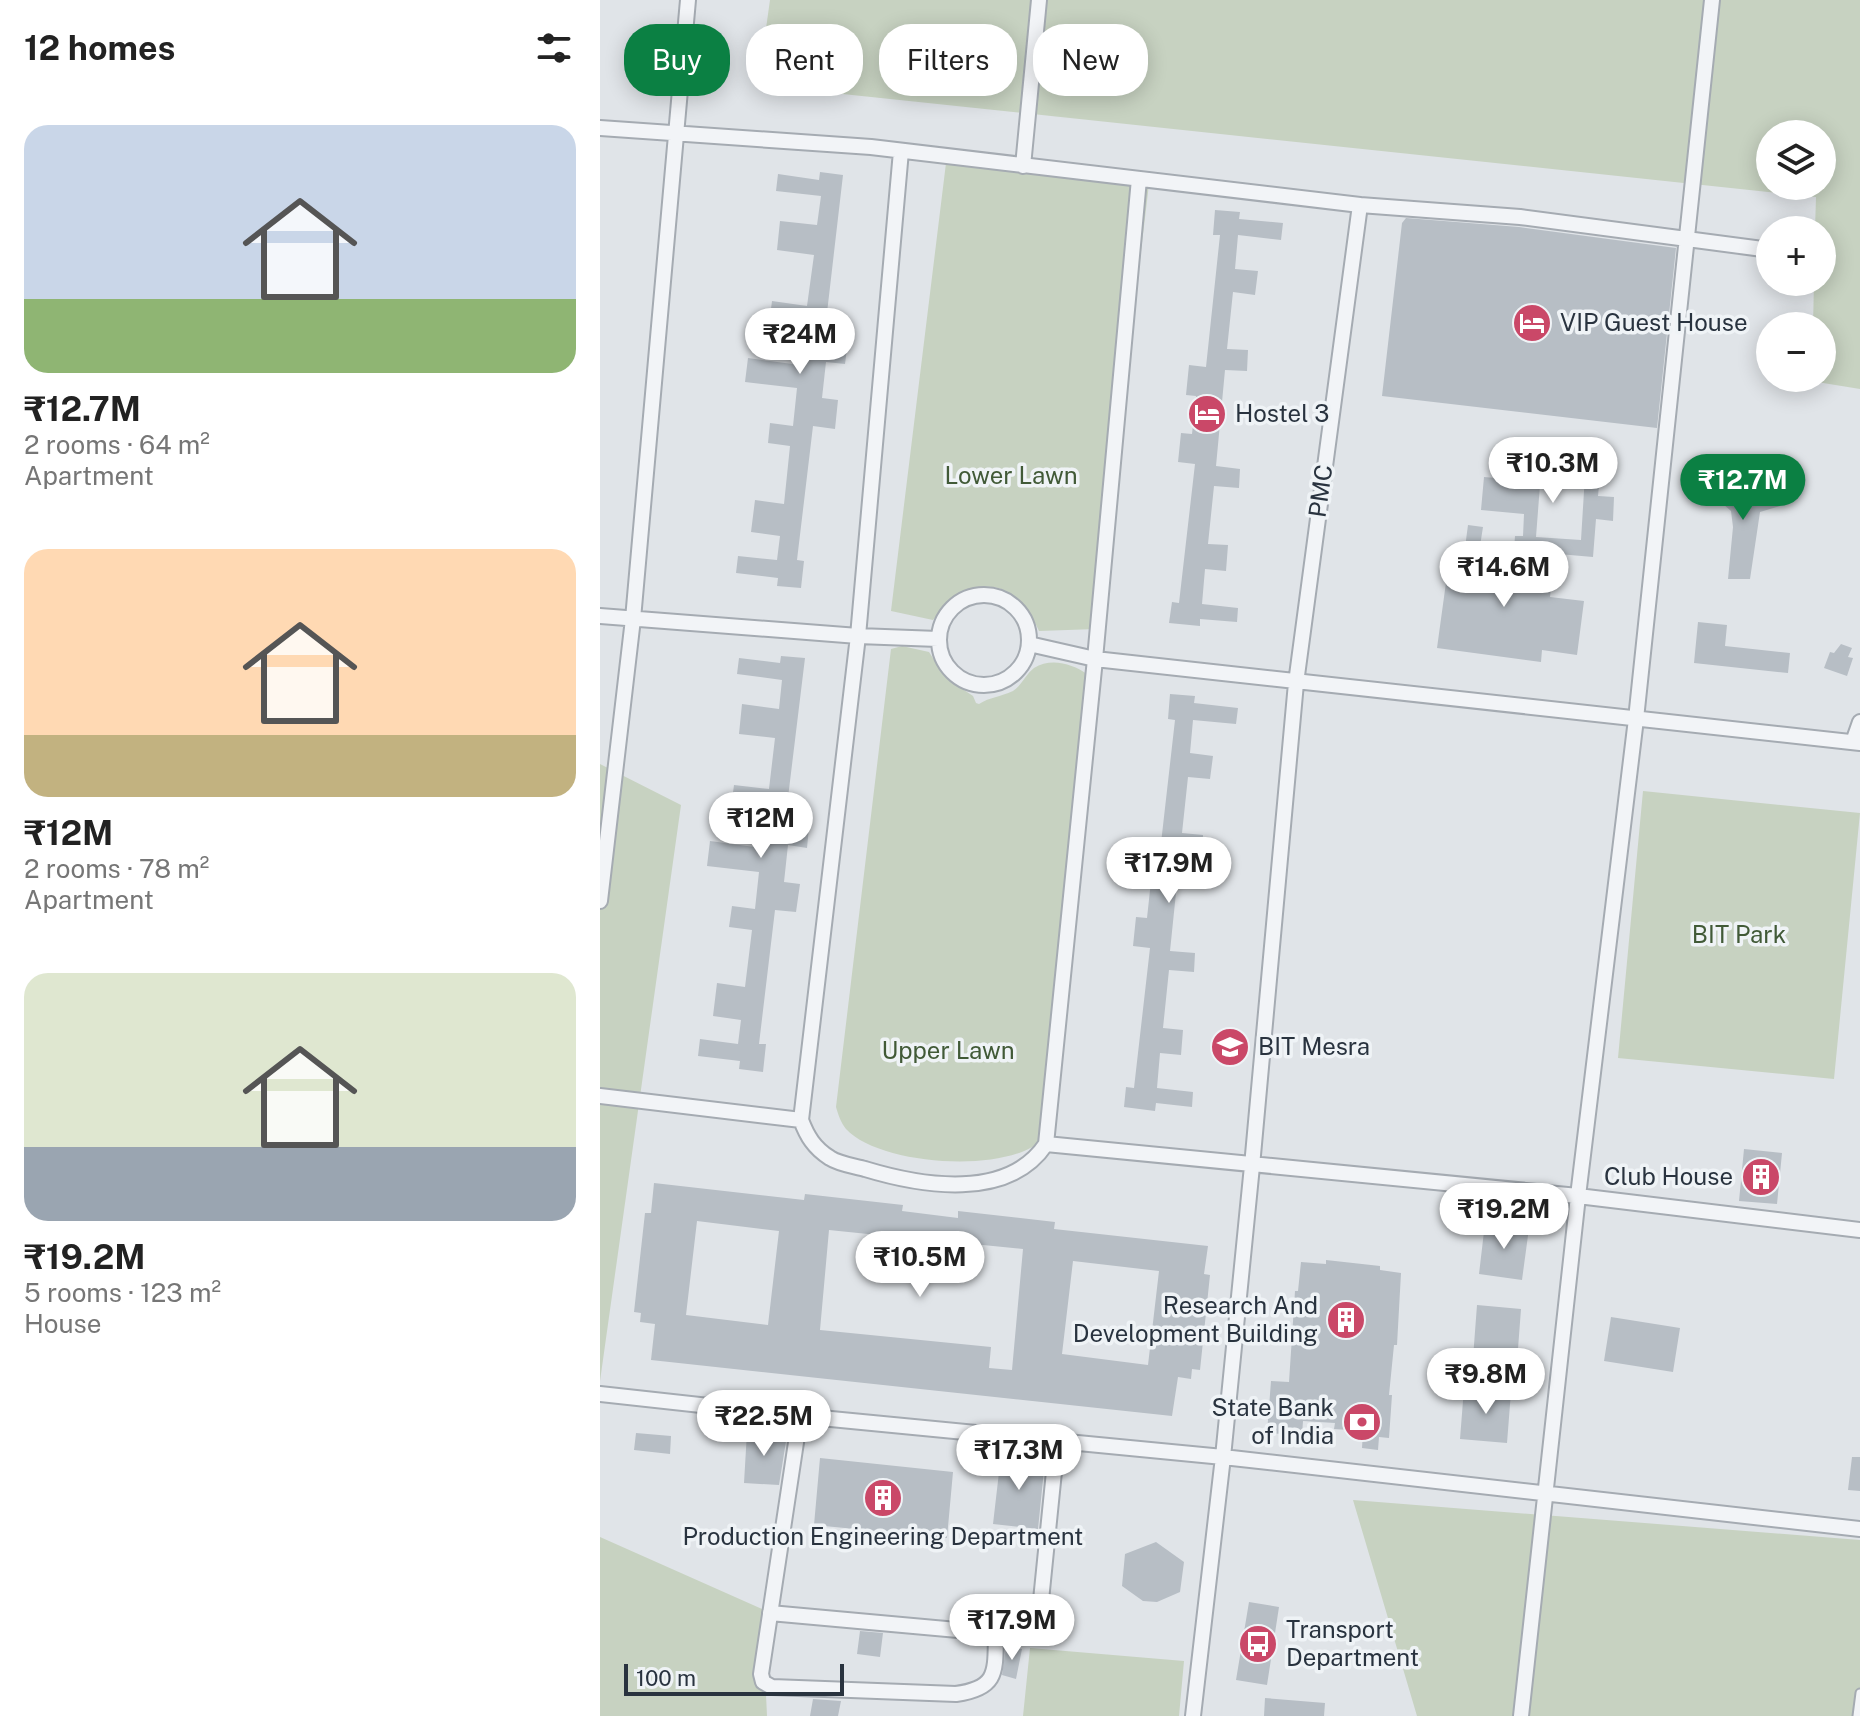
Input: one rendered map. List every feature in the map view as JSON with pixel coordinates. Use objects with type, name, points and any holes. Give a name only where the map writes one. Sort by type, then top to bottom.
[{"type":"street","points":[[600,901],[633,619],[688,0]]},
{"type":"street","points":[[1023,166],[1039,0]]},
{"type":"street","points":[[1521,1716],[1578,1196],[1636,719],[1712,0]]},
{"type":"street","points":[[600,128],[901,151],[1360,205],[1520,217],[1756,248]]},
{"type":"street","points":[[901,151],[858,636],[801,1120],[809,1140],[831,1160],[898,1179],[930,1183],[964,1184],[1019,1172],[1036,1160],[1046,1144],[1139,179]]},
{"type":"street","name":"PMC","points":[[1193,1716],[1223,1457],[1296,683],[1360,205]]},
{"type":"street","points":[[988,595],[1004,600],[1019,611],[1027,626],[1029,644],[1024,661],[1013,674],[998,683],[980,685],[964,680],[949,669],[938,639],[944,619],[955,605],[970,597],[988,595]]},
{"type":"street","points":[[600,616],[858,636],[938,639]]},
{"type":"street","points":[[1029,644],[1095,659],[1296,683],[1856,742],[1860,722]]},
{"type":"street","points":[[600,1096],[801,1120]]},
{"type":"street","points":[[1046,1144],[1578,1196],[1860,1230]]},
{"type":"street","points":[[600,1394],[1223,1457],[1860,1529]]},
{"type":"street","points":[[800,1416],[761,1674],[763,1682],[772,1687],[956,1694],[973,1692],[986,1686],[991,1677],[996,1633]]},
{"type":"street","points":[[770,1613],[1023,1636],[1034,1631],[1039,1620],[1057,1442]]},
{"type":"lane","points":[[1857,1716],[1860,1693]]},
{"type":"green space","points":[[770,0],[1860,0],[1860,389],[1836,385],[1836,312],[1813,312],[1814,296],[1836,296],[1836,216],[1815,216],[1816,200],[1836,200],[1836,120],[1756,120],[1756,191],[862,96],[863,24],[767,24]]},
{"type":"green space","name":"Lower Lawn","points":[[946,163],[1149,184],[1096,629],[1039,631],[1017,598],[1004,590],[990,587],[976,588],[962,595],[933,620],[891,611]]},
{"type":"green space","name":"Upper Lawn","points":[[902,646],[929,652],[946,678],[973,696],[979,704],[1013,691],[1031,670],[1047,663],[1062,663],[1087,674],[1045,1137],[1028,1149],[1005,1157],[946,1161],[887,1151],[863,1142],[846,1129],[836,1107],[891,649]]},
{"type":"green space","points":[[600,764],[681,805],[600,1381]]},
{"type":"green space","name":"BIT Park","points":[[1643,791],[1860,813],[1834,1079],[1618,1058]]},
{"type":"green space","points":[[1353,1500],[1860,1540],[1860,1716],[1417,1716]]},
{"type":"green space","points":[[600,1537],[762,1609],[767,1716],[600,1716]]},
{"type":"green space","points":[[1030,1648],[1184,1661],[1179,1716],[1023,1716]]},
{"type":"building","points":[[820,172],[843,175],[825,330],[849,333],[845,364],[826,362],[822,398],[838,400],[835,429],[813,426],[797,560],[804,561],[801,588],[777,586],[778,578],[736,573],[738,556],[777,560],[780,536],[751,532],[755,500],[784,504],[790,446],[768,443],[770,423],[793,426],[797,388],[745,382],[748,358],[800,365],[804,337],[768,332],[772,301],[807,306],[814,255],[777,250],[780,221],[817,225],[821,196],[776,191],[778,174],[819,180]]},
{"type":"building","name":"Hostel 3","points":[[1215,210],[1240,212],[1239,219],[1283,223],[1281,240],[1238,235],[1235,269],[1258,271],[1255,295],[1233,292],[1227,349],[1248,350],[1247,371],[1225,370],[1216,466],[1240,469],[1239,488],[1214,486],[1208,544],[1228,545],[1226,571],[1205,569],[1202,604],[1238,608],[1237,622],[1200,619],[1200,626],[1169,623],[1172,602],[1179,603],[1195,464],[1178,462],[1181,433],[1192,434],[1196,396],[1186,395],[1189,365],[1206,367],[1220,235],[1213,235]]},
{"type":"building","name":"VIP Guest House","points":[[1406,218],[1519,227],[1676,248],[1657,428],[1382,396],[1402,223]]},
{"type":"building","points":[[1522,456],[1601,463],[1598,496],[1614,497],[1613,521],[1596,519],[1593,557],[1514,550],[1515,536],[1523,536],[1524,514],[1481,510],[1484,477],[1520,480]],"holes":[[[1541,472],[1585,475],[1581,540],[1536,537]]]},
{"type":"building","points":[[1718,477],[1737,482],[1753,498],[1772,486],[1780,506],[1760,512],[1750,579],[1728,579],[1733,527],[1731,511],[1707,498]]},
{"type":"building","points":[[1468,525],[1483,527],[1480,546],[1514,550],[1511,583],[1551,588],[1550,597],[1584,601],[1577,655],[1542,650],[1541,662],[1437,648],[1448,568],[1462,570]]},
{"type":"building","points":[[1698,622],[1727,625],[1725,646],[1790,653],[1788,673],[1694,663]]},
{"type":"building","points":[[1841,644],[1852,648],[1848,657],[1853,658],[1847,676],[1824,668],[1830,652],[1834,653]]},
{"type":"building","points":[[781,656],[805,658],[786,814],[810,817],[807,848],[788,845],[784,882],[800,884],[796,912],[775,910],[759,1044],[766,1044],[763,1072],[739,1069],[740,1061],[698,1056],[700,1039],[738,1044],[741,1020],[713,1016],[717,983],[745,987],[752,930],[729,927],[732,906],[755,909],[759,872],[707,866],[710,841],[762,848],[765,820],[730,815],[734,785],[769,789],[775,738],[739,734],[742,704],[779,709],[782,680],[737,674],[739,658],[780,663]]},
{"type":"building","points":[[1170,694],[1195,696],[1194,703],[1238,708],[1236,724],[1193,720],[1190,753],[1213,756],[1210,779],[1188,777],[1182,833],[1203,835],[1202,856],[1180,854],[1170,951],[1195,953],[1194,972],[1169,970],[1163,1028],[1183,1030],[1181,1055],[1160,1053],[1157,1088],[1193,1092],[1192,1107],[1156,1103],[1155,1111],[1124,1107],[1126,1087],[1134,1088],[1150,948],[1133,946],[1136,917],[1147,918],[1151,881],[1141,879],[1144,850],[1160,852],[1175,720],[1168,719]]},
{"type":"building","name":"Club House","points":[[1744,1149],[1782,1153],[1777,1204],[1739,1201]]},
{"type":"building","points":[[654,1183],[804,1200],[805,1194],[903,1205],[902,1211],[958,1218],[958,1211],[1055,1222],[1054,1229],[1208,1246],[1204,1274],[1210,1275],[1200,1370],[1192,1369],[1191,1379],[1178,1377],[1172,1416],[651,1360],[655,1324],[640,1322],[641,1313],[634,1312],[645,1213],[651,1213]],"holes":[[[697,1221],[779,1231],[768,1325],[686,1315]],[[829,1230],[897,1237],[895,1263],[921,1266],[923,1239],[1023,1249],[1012,1370],[989,1368],[991,1347],[820,1330]],[[1073,1261],[1159,1271],[1148,1365],[1062,1354]]]},
{"type":"building","points":[[1485,1223],[1529,1228],[1522,1280],[1479,1274]]},
{"type":"building","name":"Research And Development Building","points":[[1326,1260],[1380,1266],[1380,1270],[1401,1273],[1397,1345],[1394,1345],[1389,1395],[1392,1395],[1389,1438],[1379,1437],[1378,1450],[1362,1448],[1363,1431],[1334,1429],[1335,1423],[1303,1421],[1302,1435],[1267,1433],[1271,1381],[1289,1382],[1295,1291],[1298,1291],[1301,1262],[1326,1264]]},
{"type":"building","points":[[1477,1305],[1521,1309],[1517,1362],[1473,1358]]},
{"type":"building","points":[[1611,1317],[1680,1328],[1673,1372],[1604,1361]]},
{"type":"building","points":[[1464,1388],[1511,1392],[1507,1443],[1460,1439]]},
{"type":"building","points":[[747,1432],[787,1435],[779,1485],[744,1483]]},
{"type":"building","points":[[636,1433],[671,1436],[670,1454],[634,1450]]},
{"type":"building","points":[[1001,1455],[1045,1460],[1038,1529],[993,1524]]},
{"type":"building","points":[[1852,1457],[1860,1457],[1860,1491],[1848,1490]]},
{"type":"building","name":"Production Engineering Department","points":[[820,1458],[953,1472],[947,1538],[814,1525]]},
{"type":"building","points":[[1156,1542],[1184,1562],[1180,1592],[1157,1602],[1143,1601],[1122,1586],[1125,1554]]},
{"type":"building","name":"Transport Department","points":[[1249,1602],[1279,1607],[1267,1685],[1236,1680]]},
{"type":"building","points":[[860,1631],[883,1633],[880,1657],[857,1654]]},
{"type":"building","points":[[1006,1647],[1022,1649],[1016,1679],[1002,1675]]},
{"type":"building","points":[[1265,1698],[1325,1703],[1324,1716],[1264,1716]]},
{"type":"building","points":[[813,1699],[841,1701],[838,1716],[810,1716]]},
{"type":"place","name":"VIP Guest House","points":[[1532,323]]},
{"type":"place","name":"Hostel 3","points":[[1207,414]]},
{"type":"place","name":"BIT Mesra","points":[[1230,1047]]},
{"type":"place","name":"Club House","points":[[1761,1177]]},
{"type":"place","name":"Research And Development Building","points":[[1346,1320]]},
{"type":"place","name":"State Bank of India","points":[[1362,1422]]},
{"type":"place","name":"Production Engineering Department","points":[[883,1498]]},
{"type":"place","name":"Transport Department","points":[[1258,1644]]}]
